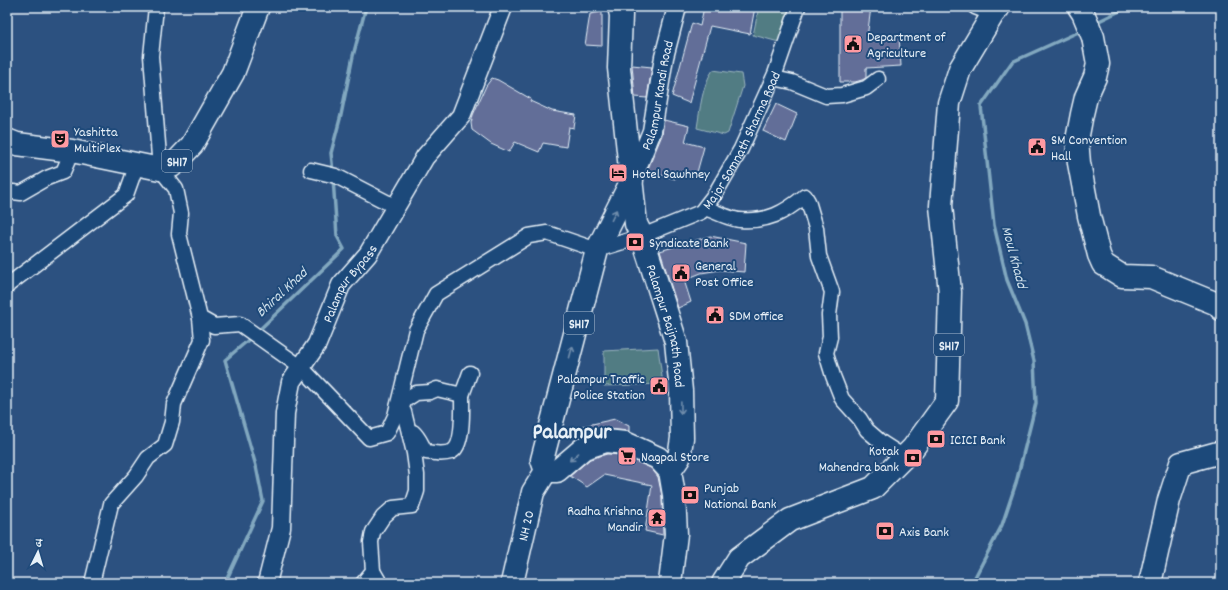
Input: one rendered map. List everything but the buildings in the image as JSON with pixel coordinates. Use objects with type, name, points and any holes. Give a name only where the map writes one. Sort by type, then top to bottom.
[{"type":"main road","name":"SH17","points":[[7,140],[17,144],[72,151],[160,169],[172,166],[192,144],[233,73],[258,7]]},
{"type":"main road","name":"Palampur Baijnath Road","points":[[619,7],[621,15],[619,68],[636,224],[642,236],[676,342],[681,391],[682,438],[679,458],[670,471]]},
{"type":"main road","name":"SH17","points":[[722,583],[740,558],[790,520],[873,488],[913,448],[947,400],[950,292],[941,206],[949,103],[960,69],[989,9]]},
{"type":"main road","points":[[1081,10],[1093,37],[1098,64],[1086,97],[1078,140],[1079,163],[1089,216],[1099,255],[1104,264],[1122,276],[1151,277],[1217,304],[1221,309]]},
{"type":"main road","name":"SH17","points":[[546,471],[542,460],[597,250],[632,180]]},
{"type":"main road","points":[[546,471],[557,471],[584,448],[606,442],[625,443],[658,458],[670,471],[674,495],[676,534],[670,583]]},
{"type":"main road","points":[[1150,583],[1169,500],[1181,463],[1221,452]]},
{"type":"main road","name":"NH 20","points":[[512,583],[533,492],[546,471]]},
{"type":"street","points":[[92,583],[111,504],[136,476],[148,458],[165,444],[172,422],[174,404],[202,340],[200,318],[179,234],[181,213],[176,189],[160,169],[151,56],[156,7]]},
{"type":"street","name":"Palampur Bypass","points":[[267,583],[281,528],[285,413],[291,382],[317,344],[342,285],[368,254],[425,157],[461,116],[503,7]]},
{"type":"street","name":"Palampur Kandi Road","points":[[632,180],[652,131],[664,57],[677,7]]},
{"type":"street","name":"Major Somnath Sharma Road","points":[[597,250],[642,236],[701,212],[705,208],[715,194],[741,149],[774,78],[798,7]]},
{"type":"street","points":[[774,78],[792,82],[826,96],[842,96],[866,88],[878,79]]},
{"type":"street","points":[[13,192],[21,193],[48,178],[63,172],[72,151]]},
{"type":"street","points":[[7,287],[126,195],[137,164]]},
{"type":"street","points":[[311,170],[336,176],[396,206]]},
{"type":"street","points":[[705,208],[740,220],[764,220],[789,209],[805,196],[808,201],[816,228],[819,256],[832,292],[829,315],[830,337],[826,353],[832,376],[842,399],[860,419],[867,430],[882,443],[896,452],[900,461]]},
{"type":"street","points":[[200,318],[214,326],[240,324],[267,343],[302,368],[369,438],[387,433],[395,416],[399,407],[416,330],[436,294],[529,236],[548,233],[597,250]]},
{"type":"street","points":[[408,429],[417,435],[426,452],[440,454],[452,452],[458,444],[461,427],[462,395],[470,373]]},
{"type":"street","points":[[399,407],[405,400],[416,393],[430,392],[437,389],[462,395]]},
{"type":"street","points":[[380,583],[373,571],[371,542],[373,532],[383,517],[393,508],[412,506],[417,491],[417,475],[414,453],[404,412],[399,407]]},
{"type":"street","points":[[363,583],[373,571]]},
{"type":"green space","points":[[759,7],[790,7],[784,35],[779,42],[753,35]]},
{"type":"green space","points":[[713,70],[741,74],[743,86],[728,133],[724,135],[697,128],[704,90]]},
{"type":"green space","points":[[658,348],[663,384],[604,386],[604,351]]},
{"type":"waterway","name":"Bhiral Khad","points":[[333,172],[331,153],[341,115],[353,56],[366,7]]},
{"type":"waterway","name":"Moul Khadd","points":[[1095,23],[1128,7]]},
{"type":"waterway","name":"Moul Khadd","points":[[972,583],[1002,525],[1016,483],[1036,403],[1034,361],[1025,324],[1007,280],[994,225],[981,106],[1012,62],[1083,30]]},
{"type":"waterway","name":"Bhiral Khad","points":[[257,332],[344,249],[337,236],[333,178]]},
{"type":"waterway","name":"Bhiral Khad","points":[[225,583],[263,501],[256,466],[225,360],[253,336]]},
{"type":"place","name":"Department of Agriculture","points":[[853,44]]},
{"type":"place","name":"Yashitta MultiPlex","points":[[60,139]]},
{"type":"place","name":"SM Convention Hall","points":[[1037,147]]},
{"type":"place","name":"Hotel Sawhney","points":[[618,173]]},
{"type":"place","name":"Syndicate Bank","points":[[635,242]]},
{"type":"place","name":"General Post Office","points":[[681,273]]},
{"type":"place","name":"SDM office","points":[[715,315]]},
{"type":"place","name":"Palampur Traffic Police Station","points":[[659,386]]},
{"type":"place","name":"ICICI Bank","points":[[936,439]]},
{"type":"place","name":"Nagpal Store","points":[[627,456]]},
{"type":"place","name":"Kotak Mahendra bank","points":[[913,458]]},
{"type":"place","name":"Punjab National Bank","points":[[690,495]]},
{"type":"place","name":"Radha Krishna Mandir","points":[[657,518]]},
{"type":"place","name":"Axis Bank","points":[[885,531]]},
{"type":"district","name":"Palampur","points":[[572,430]]}]
